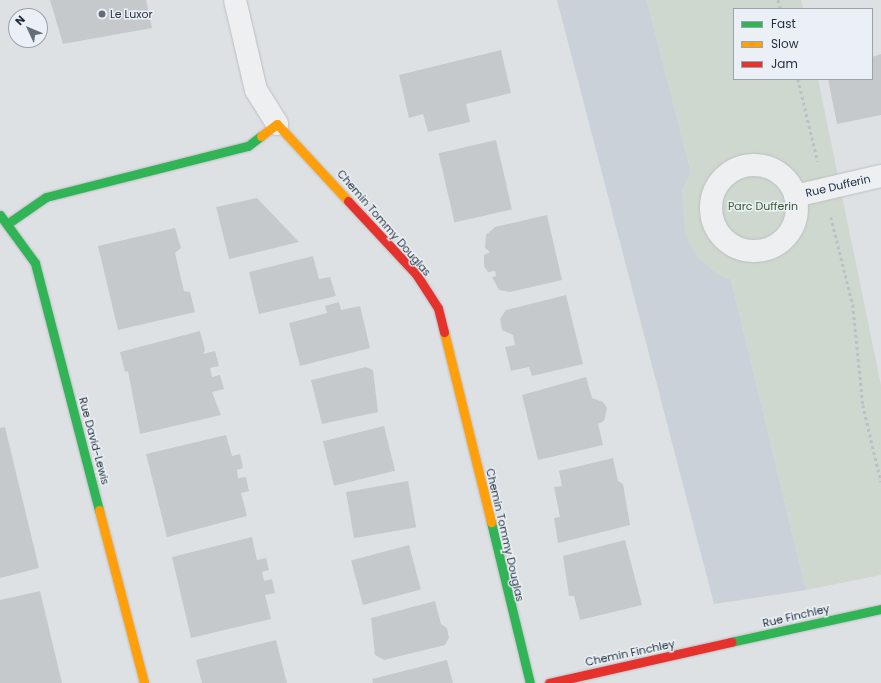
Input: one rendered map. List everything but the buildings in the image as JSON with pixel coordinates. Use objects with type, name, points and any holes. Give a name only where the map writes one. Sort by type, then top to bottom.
[{"type":"street","points":[[7,224],[46,197],[248,146],[277,124],[256,90],[236,0]]},
{"type":"street","name":"Chemin Tommy Douglas","points":[[277,124],[416,274],[438,308],[530,683]]},
{"type":"street","name":"Rue Dufferin","points":[[795,196],[881,176]]},
{"type":"street","name":"Rue David-Lewis","points":[[0,215],[35,263],[144,683]]},
{"type":"street","name":"Rue Finchley","points":[[716,647],[881,609]]},
{"type":"street","name":"Chemin Finchley","points":[[549,683],[716,647]]},
{"type":"path","points":[[798,80],[819,167]]},
{"type":"path","points":[[831,217],[853,305],[863,405],[881,482]]},
{"type":"shaded area","points":[[557,0],[647,0],[691,172],[682,192],[717,274],[731,279],[806,590],[714,604]]},
{"type":"green space","name":"Parc Dufferin","points":[[647,0],[801,0],[803,8],[733,8],[733,80],[818,80],[881,385],[881,575],[806,590],[731,279],[717,274],[697,257],[685,235],[682,192],[691,172]]},
{"type":"traffic: fast","points":[[7,224],[46,197],[248,146],[261,136]]},
{"type":"traffic: fast","points":[[0,215],[35,263],[99,510]]},
{"type":"traffic: fast","points":[[491,522],[530,683]]},
{"type":"traffic: fast","points":[[731,642],[881,609]]},
{"type":"traffic: slow","points":[[261,136],[277,124],[348,201]]},
{"type":"traffic: slow","points":[[444,332],[491,522]]},
{"type":"traffic: slow","points":[[99,510],[144,683]]},
{"type":"traffic: jam","points":[[348,201],[416,274],[438,308],[444,332]]},
{"type":"traffic: jam","points":[[549,683],[731,642]]},
{"type":"place","name":"Le Luxor","points":[[102,14]]}]
